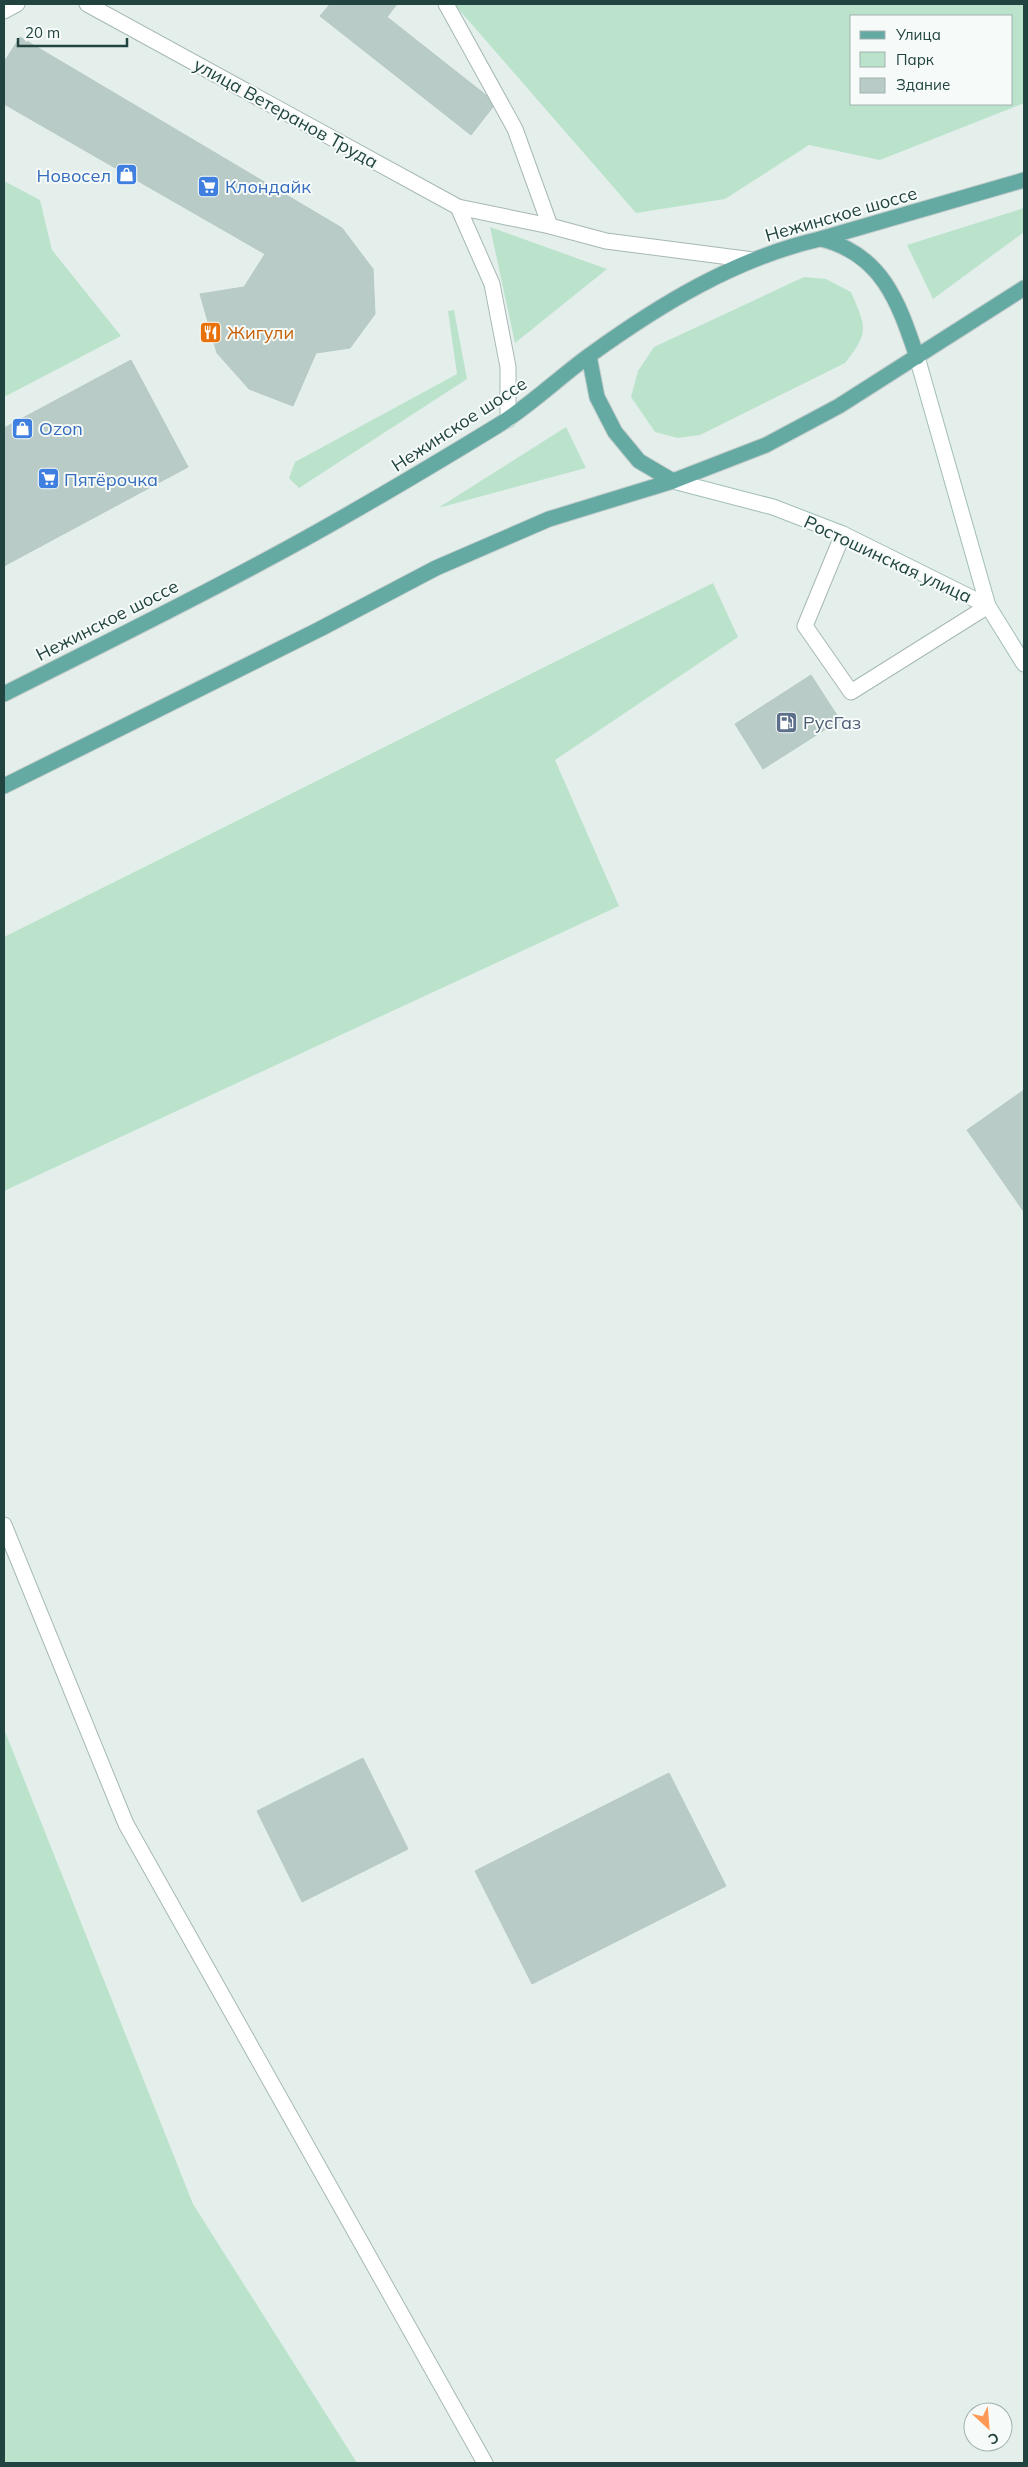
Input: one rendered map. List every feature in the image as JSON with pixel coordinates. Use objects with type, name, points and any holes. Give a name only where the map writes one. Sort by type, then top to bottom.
[{"type":"main road","name":"Нежинское шоссе","points":[[4,694],[263,562],[396,488],[508,420],[589,356],[661,306],[753,260],[787,246],[820,239],[1024,180]]},
{"type":"main road","points":[[820,239],[840,244],[865,260],[885,280],[901,308],[918,357]]},
{"type":"main road","points":[[4,786],[320,629],[436,568],[549,519],[673,481],[766,445],[839,406],[1024,288]]},
{"type":"main road","points":[[589,356],[597,397],[615,432],[639,461],[673,481]]},
{"type":"street","points":[[4,11],[17,4]]},
{"type":"street","name":"улица Ветеранов Труда","points":[[88,4],[458,207],[606,240],[753,260]]},
{"type":"street","points":[[446,4],[515,129],[550,226]]},
{"type":"street","points":[[458,207],[492,284],[508,367],[508,420]]},
{"type":"street","name":"Ростошинская улица","points":[[918,357],[988,606],[1024,664]]},
{"type":"street","name":"Ростошинская улица","points":[[673,481],[773,506],[843,534],[988,606]]},
{"type":"street","points":[[843,534],[805,626],[851,692],[988,606]]},
{"type":"street","points":[[4,1525],[126,1824],[485,2463]]},
{"type":"green space","points":[[454,4],[1024,4],[1024,103],[880,160],[809,145],[725,199],[636,213]]},
{"type":"green space","points":[[4,181],[40,200],[52,250],[121,336],[4,397]]},
{"type":"green space","points":[[1024,208],[1024,232],[933,299],[907,245]]},
{"type":"green space","points":[[490,227],[607,269],[515,343]]},
{"type":"green space","points":[[804,277],[826,279],[851,292],[860,314],[863,329],[859,344],[845,363],[700,435],[678,438],[655,432],[631,397],[638,371],[654,347]]},
{"type":"green space","points":[[454,310],[467,379],[299,488],[289,478],[295,462],[457,374],[448,311]]},
{"type":"green space","points":[[566,427],[586,468],[438,508]]},
{"type":"green space","points":[[713,583],[738,637],[555,760],[619,906],[4,1191],[4,937]]},
{"type":"green space","points":[[4,1729],[193,2204],[357,2463],[4,2463]]},
{"type":"building","points":[[330,4],[397,4],[387,17],[496,103],[471,135],[320,16]]},
{"type":"building","name":"Клондайк","points":[[20,37],[342,228],[373,269],[375,314],[350,348],[316,353],[293,406],[249,389],[217,353],[200,294],[244,287],[265,254],[4,104],[4,62]]},
{"type":"building","points":[[131,360],[188,467],[4,566],[4,428]]},
{"type":"building","name":"РусГаз","points":[[811,675],[840,720],[763,769],[735,724]]},
{"type":"building","points":[[1024,1090],[1024,1212],[967,1130]]},
{"type":"building","points":[[363,1758],[408,1849],[302,1902],[257,1811]]},
{"type":"building","points":[[669,1773],[726,1886],[532,1984],[475,1871]]},
{"type":"place","name":"Новосел","points":[[127,175]]},
{"type":"place","name":"Клондайк","points":[[209,186]]},
{"type":"place","name":"Жигули","points":[[211,332]]},
{"type":"place","name":"Ozon","points":[[23,428]]},
{"type":"place","name":"Пятёрочка","points":[[48,479]]},
{"type":"place","name":"РусГаз","points":[[787,722]]}]
